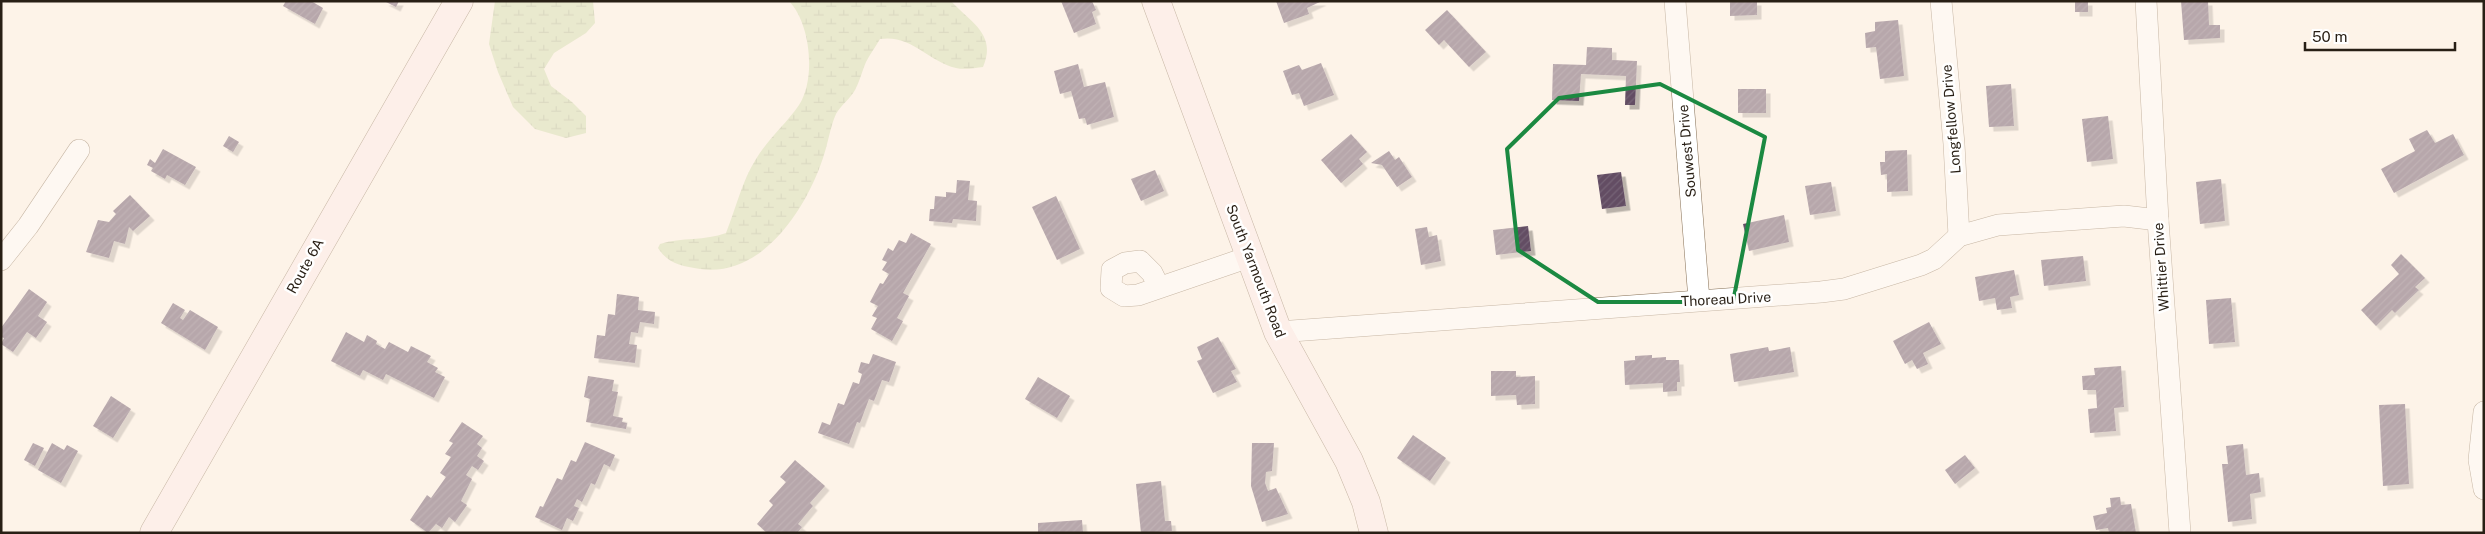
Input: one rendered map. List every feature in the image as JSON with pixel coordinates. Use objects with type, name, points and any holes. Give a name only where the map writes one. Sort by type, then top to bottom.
[{"type":"main road","name":"Route 6A","points":[[154,533],[459,1]]},
{"type":"main road","name":"South Yarmouth Road","points":[[1156,1],[1278,332],[1349,461],[1366,502],[1374,533]]},
{"type":"street","name":"Souwest Drive","points":[[1674,1],[1699,300]]},
{"type":"street","name":"Longfellow Drive","points":[[1941,1],[1954,144],[1959,236]]},
{"type":"street","name":"Whittier Drive","points":[[2146,1],[2158,220],[2180,533]]},
{"type":"street","points":[[1,260],[28,226],[79,150]]},
{"type":"street","name":"Thoreau Drive","points":[[1278,332],[1699,300],[1775,296],[1844,289],[1921,265],[1934,258],[1959,236],[1998,225],[2032,221],[2124,216],[2158,220]]},
{"type":"street","points":[[1159,287],[1249,257]]},
{"type":"street","points":[[2484,412],[2479,460],[2484,489]]},
{"type":"highlighted area","points":[[1660,84],[1765,137],[1733,302],[1598,302],[1518,250],[1507,149],[1559,98]]},
{"type":"green space","points":[[495,1],[593,1],[595,23],[586,33],[554,53],[544,69],[551,86],[572,102],[586,116],[586,133],[566,138],[535,129],[513,107],[498,72],[489,44]]},
{"type":"green space","points":[[789,1],[951,1],[974,23],[984,37],[987,46],[983,67],[956,68],[946,65],[901,40],[880,39],[866,62],[855,90],[836,114],[823,158],[805,198],[793,218],[778,236],[762,251],[743,263],[722,269],[687,267],[671,261],[658,248],[660,244],[726,233],[751,167],[766,145],[799,105],[804,94],[808,81],[809,52],[802,23]]},
{"type":"building","points":[[286,1],[311,1],[323,8],[315,24],[283,6]]},
{"type":"building","points":[[384,1],[399,1],[396,7]]},
{"type":"building","points":[[1061,1],[1092,1],[1096,10],[1092,12],[1096,24],[1074,33]]},
{"type":"building","points":[[1276,1],[1322,1],[1307,8],[1309,14],[1284,23]]},
{"type":"building","points":[[1730,1],[1757,1],[1757,15],[1730,16]]},
{"type":"building","points":[[2075,1],[2088,1],[2088,12],[2075,12]]},
{"type":"building","points":[[2181,1],[2208,1],[2209,25],[2220,25],[2220,38],[2184,40]]},
{"type":"building","points":[[1447,10],[1486,52],[1469,67],[1444,40],[1439,45],[1425,30]]},
{"type":"building","points":[[1898,20],[1904,76],[1880,79],[1876,47],[1866,48],[1865,33],[1875,31],[1875,22]]},
{"type":"building","points":[[1587,47],[1612,48],[1612,60],[1637,61],[1635,105],[1625,105],[1626,76],[1581,74],[1579,101],[1552,100],[1553,64],[1586,65]]},
{"type":"building","points":[[1321,63],[1334,95],[1304,106],[1299,93],[1292,95],[1283,71],[1299,65],[1302,70]]},
{"type":"building","points":[[1078,64],[1084,87],[1105,82],[1114,117],[1087,125],[1085,118],[1079,119],[1071,91],[1060,94],[1054,71]]},
{"type":"building","points":[[2011,84],[2014,126],[1989,127],[1986,86]]},
{"type":"building","points":[[1738,89],[1766,89],[1766,113],[1738,113]]},
{"type":"building","points":[[2108,116],[2113,159],[2087,162],[2082,119]]},
{"type":"building","points":[[2427,130],[2435,143],[2453,134],[2464,155],[2394,193],[2381,169],[2415,151],[2409,139]]},
{"type":"building","points":[[1351,134],[1367,152],[1359,159],[1363,164],[1341,183],[1321,160]]},
{"type":"building","points":[[229,136],[239,142],[233,152],[223,146]]},
{"type":"building","points":[[163,149],[196,167],[185,185],[167,175],[165,179],[151,171],[153,168],[147,165],[150,159],[155,163]]},
{"type":"building","points":[[1907,150],[1908,191],[1887,192],[1887,174],[1881,175],[1880,162],[1885,162],[1885,151]]},
{"type":"building","points":[[1389,151],[1395,160],[1399,157],[1412,177],[1397,187],[1382,165],[1371,163]]},
{"type":"building","points":[[1155,170],[1164,191],[1141,201],[1131,179]]},
{"type":"building","points":[[1621,172],[1626,206],[1602,209],[1597,175]]},
{"type":"building","points":[[2221,179],[2225,221],[2200,224],[2196,182]]},
{"type":"building","points":[[957,180],[970,181],[968,200],[977,201],[976,221],[953,219],[952,223],[929,221],[930,209],[934,209],[935,196],[946,197],[946,192],[956,193]]},
{"type":"building","points":[[1831,182],[1836,211],[1810,215],[1805,186]]},
{"type":"building","points":[[130,195],[150,216],[133,231],[129,227],[125,244],[114,241],[109,258],[86,252],[98,220],[109,222],[116,214],[113,211]]},
{"type":"building","points":[[1056,196],[1080,249],[1057,260],[1032,207]]},
{"type":"building","points":[[1784,215],[1789,242],[1749,251],[1743,224]]},
{"type":"building","points":[[1528,226],[1531,251],[1496,255],[1493,230]]},
{"type":"building","points":[[1427,227],[1429,237],[1437,235],[1441,261],[1421,265],[1415,229]]},
{"type":"building","points":[[911,233],[931,244],[903,293],[909,296],[897,318],[903,321],[892,341],[871,329],[877,318],[872,316],[878,306],[870,302],[880,283],[883,284],[889,274],[882,270],[887,262],[882,260],[888,248],[893,251],[899,240],[906,243]]},
{"type":"building","points":[[2401,254],[2425,278],[2415,287],[2419,290],[2395,313],[2392,310],[2376,326],[2361,310],[2399,274],[2391,265]]},
{"type":"building","points":[[2083,256],[2086,281],[2044,286],[2041,260]]},
{"type":"building","points":[[2014,270],[2019,295],[2010,297],[2012,308],[1997,310],[1995,298],[1979,301],[1975,277]]},
{"type":"building","points":[[29,289],[47,302],[38,316],[47,322],[36,338],[27,332],[13,352],[1,344],[4,338],[1,337],[1,328]]},
{"type":"building","points":[[617,294],[639,297],[638,310],[655,312],[654,324],[640,322],[638,333],[631,332],[629,344],[637,345],[635,363],[594,358],[597,335],[605,336],[608,314],[615,315]]},
{"type":"building","points":[[2231,298],[2235,342],[2209,344],[2206,300]]},
{"type":"building","points":[[173,303],[185,310],[180,318],[183,320],[190,310],[218,327],[205,350],[161,323]]},
{"type":"building","points":[[1929,322],[1941,344],[1923,353],[1928,364],[1917,369],[1912,360],[1905,364],[1893,341]]},
{"type":"building","points":[[346,332],[364,342],[367,335],[377,341],[376,344],[385,349],[389,342],[408,352],[411,346],[431,356],[427,362],[438,368],[435,372],[445,377],[434,398],[386,374],[383,380],[363,370],[360,376],[331,361]]},
{"type":"building","points":[[1218,337],[1236,369],[1231,371],[1237,382],[1213,393],[1197,361],[1202,359],[1197,347]]},
{"type":"building","points":[[1768,347],[1769,351],[1790,347],[1794,372],[1734,382],[1730,354]]},
{"type":"building","points":[[873,354],[896,362],[889,382],[882,380],[874,401],[869,399],[860,423],[857,422],[849,444],[818,433],[822,422],[830,425],[838,403],[844,405],[853,382],[859,384],[862,374],[858,372],[861,362],[869,364]]},
{"type":"building","points":[[1652,355],[1652,358],[1666,357],[1666,360],[1679,360],[1680,382],[1677,382],[1677,391],[1663,392],[1663,383],[1625,385],[1624,361],[1635,360],[1635,356]]},
{"type":"building","points":[[2121,366],[2124,407],[2114,408],[2116,431],[2090,433],[2088,409],[2097,408],[2096,390],[2083,390],[2082,376],[2095,375],[2094,368]]},
{"type":"building","points":[[1491,371],[1516,371],[1516,377],[1535,376],[1535,404],[1517,405],[1516,395],[1491,396]]},
{"type":"building","points":[[588,376],[614,380],[612,391],[618,392],[613,416],[623,418],[622,422],[627,423],[626,429],[586,422],[590,399],[584,397]]},
{"type":"building","points":[[1038,377],[1070,396],[1057,418],[1025,399]]},
{"type":"building","points":[[111,396],[131,409],[113,438],[93,426]]},
{"type":"building","points":[[2405,404],[2409,484],[2383,486],[2379,405]]},
{"type":"building","points":[[462,422],[483,436],[477,444],[482,448],[477,456],[484,461],[478,470],[472,466],[466,475],[472,479],[461,501],[467,505],[455,522],[449,517],[442,528],[436,524],[428,533],[410,520],[427,495],[431,498],[446,477],[440,473],[451,457],[445,454],[453,443],[449,441]]},
{"type":"building","points":[[1413,435],[1446,458],[1430,481],[1397,458]]},
{"type":"building","points":[[585,442],[615,455],[610,467],[604,464],[595,485],[591,483],[582,502],[577,499],[574,506],[579,508],[573,521],[567,518],[562,530],[535,517],[540,506],[543,507],[557,478],[562,480],[571,460],[576,462]]},
{"type":"building","points":[[33,443],[44,448],[35,466],[24,460]]},
{"type":"building","points":[[52,443],[64,450],[67,445],[78,451],[61,483],[38,470]]},
{"type":"building","points":[[1252,443],[1274,443],[1272,471],[1266,472],[1265,483],[1268,491],[1276,488],[1288,514],[1262,522],[1251,486]]},
{"type":"building","points":[[2243,444],[2246,475],[2259,473],[2261,492],[2250,494],[2252,519],[2228,522],[2222,464],[2228,464],[2226,446]]},
{"type":"building","points":[[1965,455],[1975,468],[1955,484],[1945,470]]},
{"type":"building","points":[[795,460],[825,486],[810,503],[813,506],[798,524],[802,527],[797,533],[767,533],[757,524],[773,505],[769,501],[786,482],[780,477]]},
{"type":"building","points":[[1161,481],[1165,521],[1171,521],[1172,531],[1141,533],[1136,484]]},
{"type":"building","points":[[2120,497],[2121,505],[2131,504],[2136,533],[2109,533],[2108,528],[2096,530],[2093,516],[2107,513],[2106,508],[2111,507],[2110,498]]},
{"type":"building","points":[[1082,520],[1083,533],[1038,533],[1038,523]]}]
